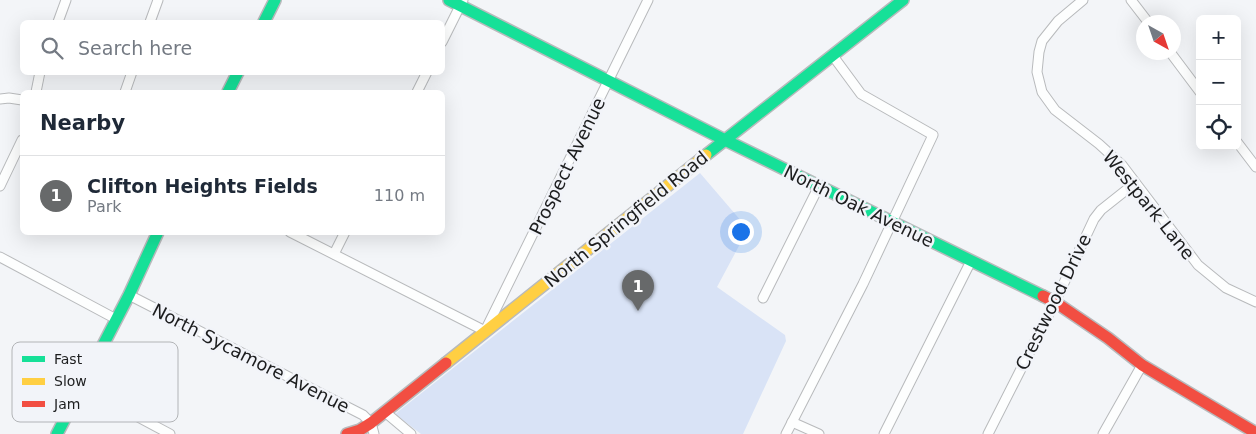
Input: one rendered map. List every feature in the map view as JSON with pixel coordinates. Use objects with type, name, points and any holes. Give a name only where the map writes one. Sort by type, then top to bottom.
[{"type":"main road","points":[[265,20],[275,0]]},
{"type":"main road","name":"North Oak Avenue","points":[[449,0],[462,3],[725,140],[1055,302],[1108,338],[1142,365],[1256,434]]},
{"type":"main road","name":"North Springfield Road","points":[[347,434],[372,429],[385,412],[902,0]]},
{"type":"main road","points":[[229,90],[236,75]]},
{"type":"main road","points":[[104,342],[157,235]]},
{"type":"main road","points":[[57,434],[63,422]]},
{"type":"street","points":[[59,20],[66,0]]},
{"type":"street","points":[[151,20],[158,0]]},
{"type":"street","name":"Prospect Avenue","points":[[485,332],[648,0]]},
{"type":"street","name":"Westpark Lane","points":[[1083,0],[1058,21],[1042,41],[1037,62],[1037,72],[1042,92],[1055,110],[1114,157],[1198,265],[1226,288],[1256,302]]},
{"type":"street","points":[[1131,0],[1143,15]]},
{"type":"street","points":[[445,36],[462,3]]},
{"type":"street","points":[[786,434],[934,135],[861,94],[833,56]]},
{"type":"street","points":[[1176,60],[1196,87]]},
{"type":"street","points":[[36,90],[39,75]]},
{"type":"street","points":[[126,90],[131,75]]},
{"type":"street","points":[[418,90],[426,75]]},
{"type":"street","points":[[0,99],[20,100]]},
{"type":"street","points":[[0,186],[20,144]]},
{"type":"street","points":[[1241,147],[1256,167]]},
{"type":"street","name":"Crestwood Drive","points":[[988,434],[1094,220],[1101,210],[1135,183]]},
{"type":"street","points":[[763,298],[819,186]]},
{"type":"street","points":[[296,235],[485,332]]},
{"type":"street","points":[[334,254],[344,235]]},
{"type":"street","points":[[0,257],[116,319]]},
{"type":"street","points":[[884,434],[971,261]]},
{"type":"street","name":"North Sycamore Avenue","points":[[129,295],[363,415],[372,429]]},
{"type":"street","points":[[1103,434],[1142,365]]},
{"type":"street","points":[[385,412],[411,434]]},
{"type":"street","points":[[148,422],[170,434]]},
{"type":"street","points":[[792,422],[819,434]]},
{"type":"shaded area","points":[[700,173],[748,229],[717,287],[785,335],[786,341],[743,434],[421,434],[395,414]]},
{"type":"traffic: fast","points":[[265,20],[275,0]]},
{"type":"traffic: fast","points":[[449,0],[725,140],[1043,296]]},
{"type":"traffic: fast","points":[[706,155],[903,0]]},
{"type":"traffic: fast","points":[[229,90],[236,75]]},
{"type":"traffic: fast","points":[[105,342],[157,235]]},
{"type":"traffic: fast","points":[[57,434],[63,422]]},
{"type":"traffic: slow","points":[[446,363],[706,155]]},
{"type":"traffic: jam","points":[[1043,296],[1108,338],[1142,365],[1256,433]]},
{"type":"traffic: jam","points":[[347,434],[360,430],[371,423],[446,363]]},
{"type":"place","name":"Clifton Heights Fields","points":[[638,311]]}]
